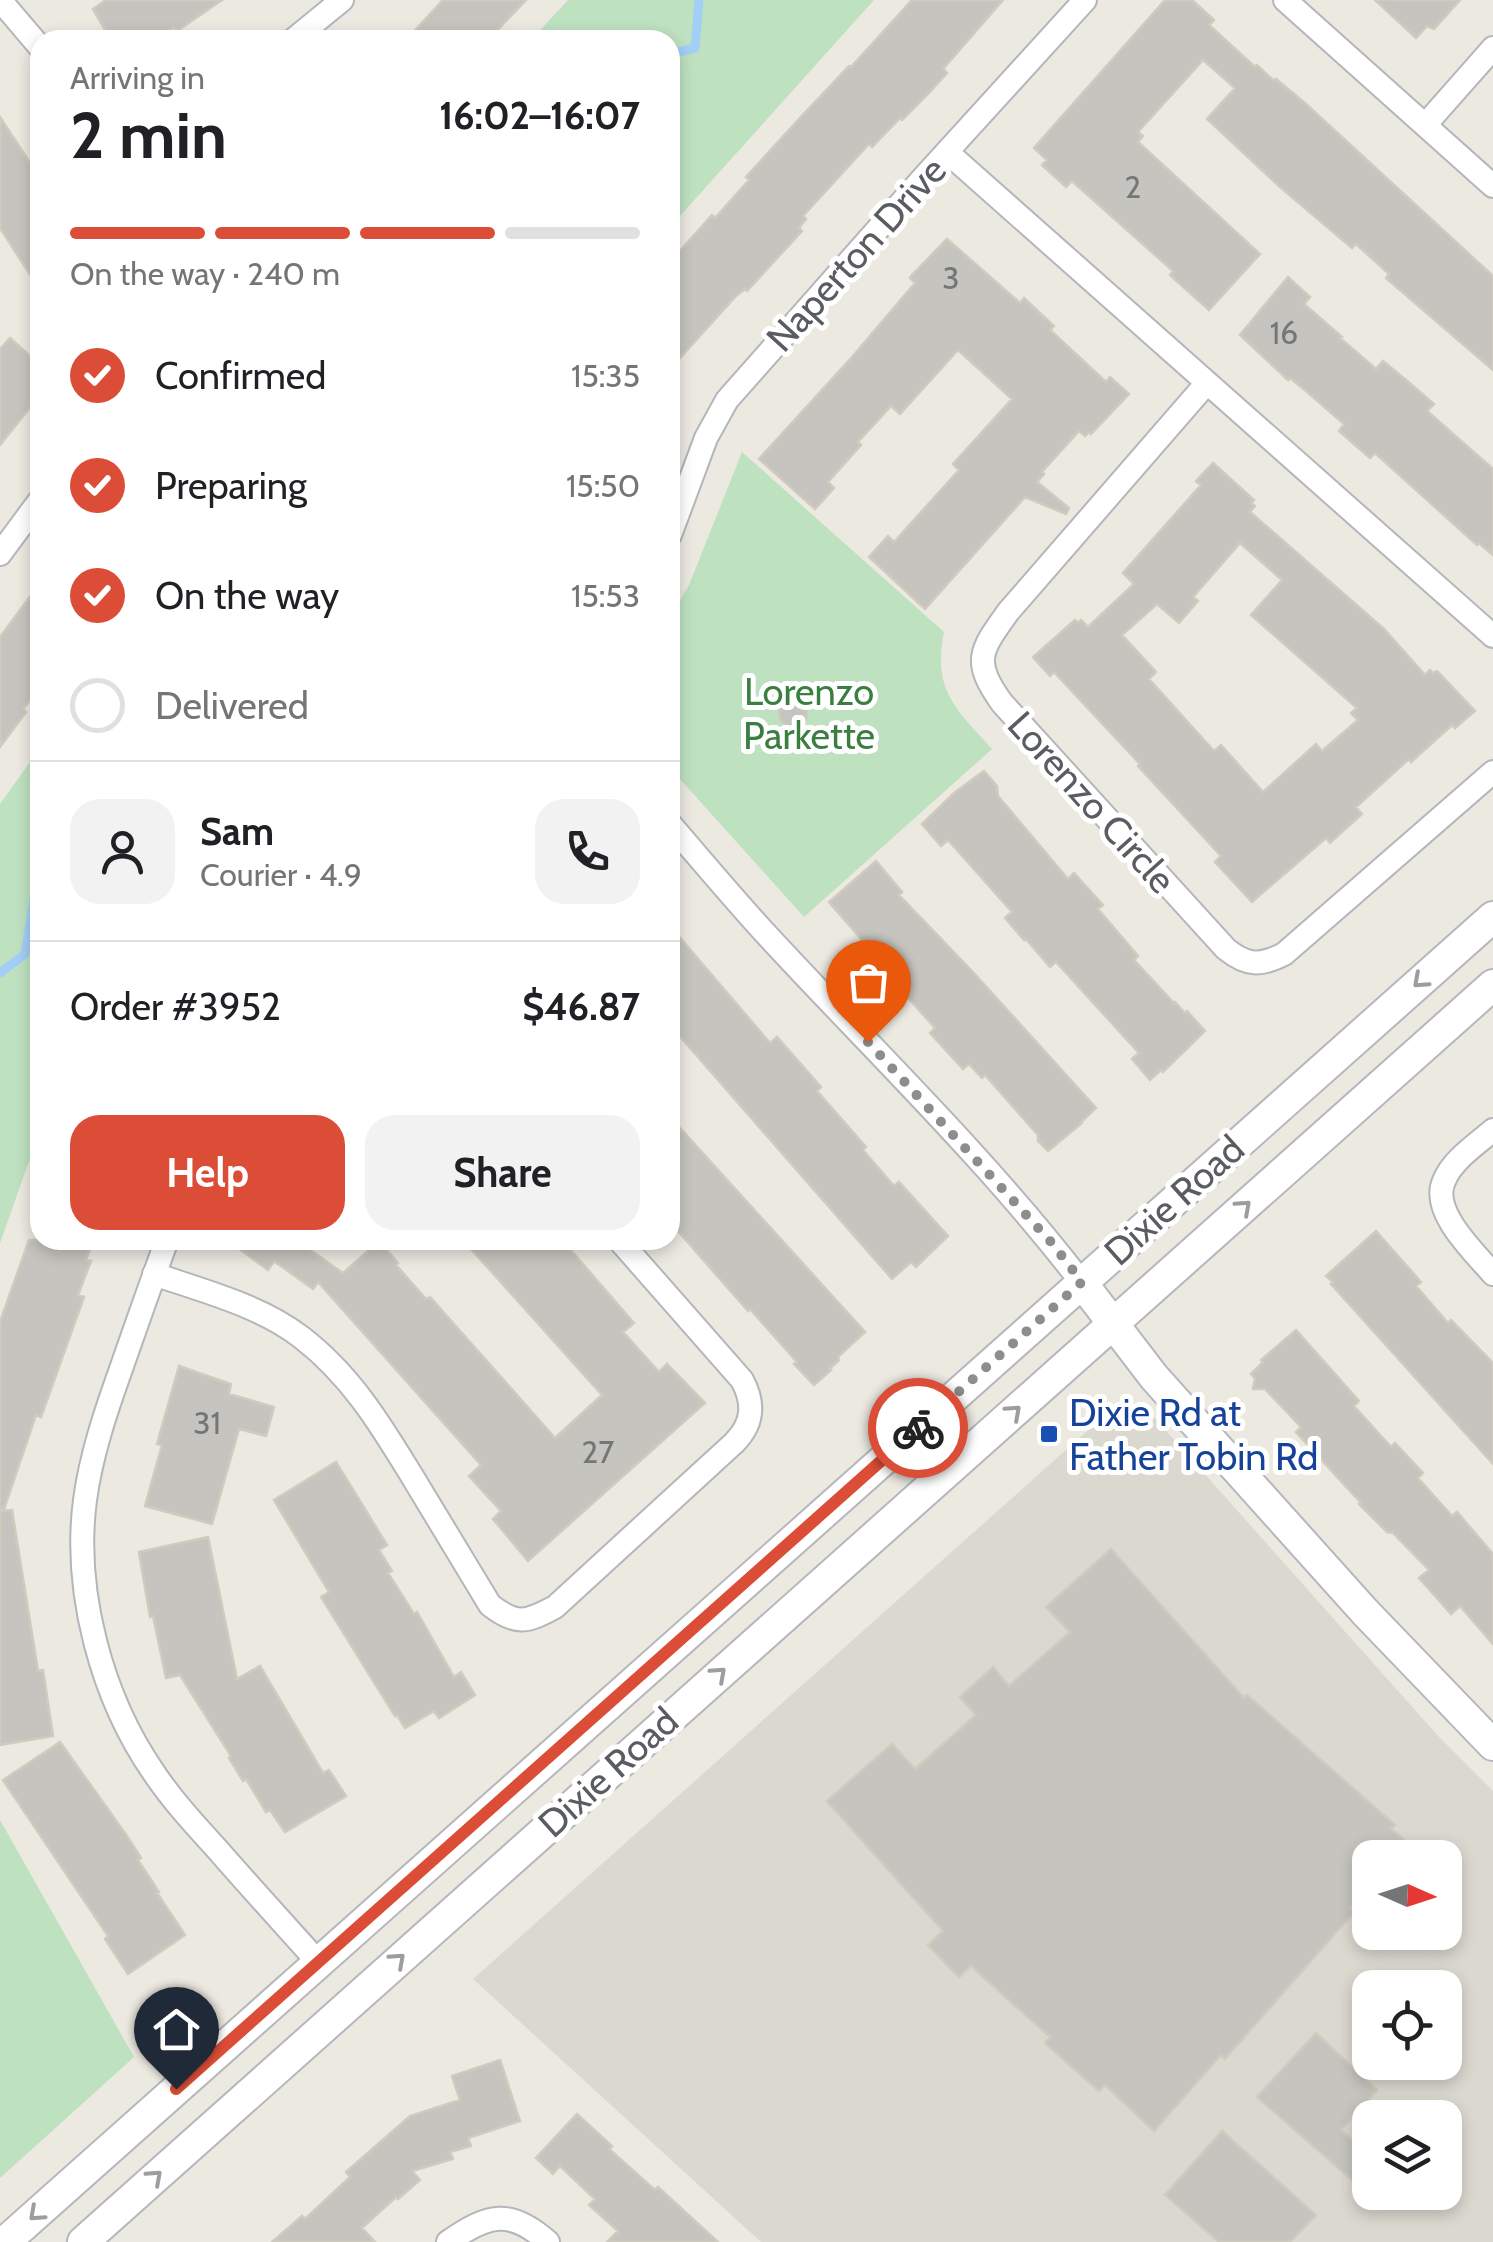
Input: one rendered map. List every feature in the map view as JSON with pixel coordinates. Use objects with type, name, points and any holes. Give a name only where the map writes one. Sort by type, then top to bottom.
[{"type":"main road","name":"Dixie Road","points":[[6,2242],[1493,917]]},
{"type":"main road","name":"Dixie Road","points":[[83,2242],[1493,984]]},
{"type":"main road","points":[[1082,1282],[1154,1377],[1364,1612],[1493,1745]]},
{"type":"street","points":[[0,0],[30,36]]},
{"type":"street","points":[[305,30],[342,0]]},
{"type":"street","name":"Naperton Drive","points":[[680,508],[706,438],[727,400],[1085,0]]},
{"type":"street","points":[[1285,0],[1493,186]]},
{"type":"street","points":[[1426,124],[1493,48]]},
{"type":"street","points":[[947,152],[1493,636]]},
{"type":"street","name":"Lorenzo Circle","points":[[1206,384],[988,639],[982,661],[986,680],[1002,702],[1214,938],[1237,958],[1252,963],[1268,962],[1284,954],[1493,772]]},
{"type":"street","points":[[0,554],[30,514]]},
{"type":"street","points":[[680,835],[764,932],[970,1152],[1082,1282]]},
{"type":"street","points":[[1493,1130],[1442,1182],[1441,1200],[1449,1221],[1493,1274]]},
{"type":"street","points":[[162,1250],[107,1408],[85,1501],[86,1582],[100,1660],[119,1713],[156,1777],[318,1962]]},
{"type":"street","points":[[154,1274],[279,1323],[301,1337],[346,1378],[364,1400],[490,1605],[515,1619],[532,1620],[555,1607],[734,1444],[749,1422],[750,1400],[742,1380],[628,1250]]},
{"type":"street","points":[[448,2242],[471,2226],[497,2219],[516,2219],[548,2242]]},
{"type":"shaded area","points":[[1123,1399],[1145,1407],[1439,1737],[1493,1791],[1493,2242],[761,2242],[473,1979]]},
{"type":"green space","points":[[568,0],[874,0],[680,216],[680,30],[540,30]]},
{"type":"green space","name":"Lorenzo Parkette","points":[[742,452],[944,632],[944,684],[958,710],[992,749],[804,917],[680,779],[680,600]]},
{"type":"green space","points":[[30,762],[30,1160],[0,1243],[0,804]]},
{"type":"green space","points":[[0,1820],[134,2057],[0,2178]]},
{"type":"building","points":[[106,0],[222,0],[178,30],[105,30],[93,9]]},
{"type":"building","points":[[443,0],[526,0],[498,30],[415,30]]},
{"type":"building","points":[[912,0],[1003,0],[943,69],[947,73],[902,120],[872,147],[869,144],[803,216],[806,219],[799,228],[802,231],[680,358],[680,251],[712,215],[715,218],[749,180],[746,177]]},
{"type":"building","points":[[1165,0],[1192,0],[1214,20],[1209,25],[1255,67],[1306,104],[1493,276],[1493,370],[1386,278],[1389,274],[1356,244],[1352,248],[1207,119],[1235,88],[1203,60],[1138,132],[1143,136],[1138,142],[1260,254],[1209,310],[1170,275],[1173,271],[1072,181],[1066,187],[1042,165],[1047,160],[1034,148]]},
{"type":"building","points":[[1375,0],[1460,0],[1434,29],[1427,26],[1416,38]]},
{"type":"building","points":[[0,117],[30,163],[30,274],[0,228]]},
{"type":"building","points":[[947,239],[1020,303],[1024,298],[1054,326],[1050,330],[1106,382],[1110,377],[1129,394],[1091,434],[1085,436],[1079,431],[1042,472],[1037,482],[1069,508],[1066,514],[1025,497],[925,609],[869,557],[888,536],[894,542],[959,470],[953,464],[1012,399],[958,350],[900,414],[891,406],[858,442],[861,445],[828,482],[834,488],[815,509],[759,459],[852,357],[915,283],[912,275]]},
{"type":"building","points":[[1288,277],[1310,297],[1304,304],[1340,338],[1376,369],[1383,361],[1412,385],[1434,404],[1427,411],[1493,469],[1493,555],[1375,453],[1370,458],[1339,431],[1344,424],[1240,335]]},
{"type":"building","points":[[10,338],[30,356],[30,408],[0,445],[0,349]]},
{"type":"building","points":[[1213,463],[1254,500],[1250,512],[1384,629],[1425,675],[1430,670],[1437,671],[1475,711],[1455,728],[1452,725],[1411,762],[1409,759],[1356,807],[1362,814],[1330,843],[1326,838],[1252,902],[1215,862],[1221,856],[1140,764],[1054,672],[1050,676],[1033,657],[1075,620],[1088,627],[1134,584],[1123,573],[1201,485],[1196,481]],"holes":[[[1240,543],[1282,580],[1251,615],[1357,708],[1351,713],[1358,720],[1322,751],[1316,744],[1263,792],[1221,745],[1214,751],[1149,679],[1156,672],[1122,635],[1157,604],[1179,623],[1198,601],[1193,597]]]},
{"type":"building","points":[[30,596],[30,700],[23,709],[26,712],[0,747],[0,637]]},
{"type":"building","points":[[793,699],[803,703],[807,713],[803,723],[793,727],[783,723],[779,713],[783,703]]},
{"type":"building","points":[[984,771],[997,786],[998,796],[1068,879],[1074,873],[1103,905],[1098,909],[1138,956],[1134,960],[1205,1031],[1150,1080],[1132,1059],[1139,1053],[1056,962],[1050,967],[1024,940],[1005,918],[1012,912],[948,840],[941,846],[922,824]]},
{"type":"building","points":[[876,861],[902,892],[899,895],[1096,1108],[1048,1151],[985,1075],[982,1078],[969,1064],[963,1069],[930,1033],[935,1028],[868,960],[875,955],[829,902]]},
{"type":"building","points":[[680,938],[770,1043],[777,1037],[821,1087],[817,1091],[894,1186],[899,1182],[948,1236],[916,1267],[911,1262],[892,1279],[680,1036]]},
{"type":"building","points":[[680,1128],[865,1332],[814,1385],[680,1233]]},
{"type":"building","points":[[1376,1231],[1421,1282],[1416,1286],[1448,1323],[1451,1320],[1493,1363],[1493,1464],[1326,1276]]},
{"type":"building","points":[[29,1240],[30,1250],[90,1250],[86,1260],[91,1261],[78,1295],[84,1297],[41,1417],[36,1415],[4,1509],[0,1508],[0,1322]]},
{"type":"building","points":[[241,1250],[310,1250],[343,1273],[369,1250],[387,1250],[426,1299],[430,1297],[555,1438],[602,1395],[472,1250],[571,1250],[634,1323],[623,1332],[659,1372],[667,1364],[705,1403],[528,1561],[493,1519],[501,1511],[469,1476],[481,1465],[318,1282],[313,1289],[274,1261],[268,1270]]},
{"type":"building","points":[[1296,1330],[1359,1401],[1354,1406],[1391,1447],[1395,1443],[1423,1473],[1418,1478],[1452,1516],[1457,1512],[1493,1554],[1493,1644],[1460,1606],[1451,1614],[1419,1578],[1429,1570],[1359,1504],[1296,1432],[1301,1427],[1265,1389],[1253,1389],[1255,1378],[1251,1374],[1261,1360]]},
{"type":"building","points":[[179,1366],[231,1384],[229,1394],[274,1407],[266,1436],[239,1429],[212,1524],[145,1506]]},
{"type":"building","points":[[336,1462],[387,1545],[379,1550],[392,1571],[388,1573],[414,1614],[417,1612],[454,1677],[461,1672],[475,1695],[439,1718],[434,1711],[405,1728],[395,1716],[321,1597],[329,1592],[274,1500]]},
{"type":"building","points":[[12,1510],[38,1671],[43,1670],[53,1736],[0,1745],[0,1511]]},
{"type":"building","points":[[208,1537],[237,1679],[260,1666],[323,1773],[329,1770],[346,1796],[285,1832],[270,1810],[266,1812],[246,1779],[243,1781],[180,1675],[166,1678],[153,1616],[150,1617],[139,1552]]},
{"type":"building","points":[[1111,1549],[1244,1698],[1247,1695],[1395,1825],[1391,1829],[1405,1840],[1352,1840],[1352,1914],[1225,2059],[1221,2055],[1154,2131],[1105,2085],[1099,2091],[1045,2043],[1050,2037],[971,1966],[959,1977],[928,1945],[943,1931],[827,1801],[892,1744],[915,1769],[976,1715],[960,1697],[993,1667],[1009,1686],[1070,1632],[1046,1607]]},
{"type":"building","points":[[60,1742],[127,1836],[185,1935],[128,1974],[105,1939],[108,1936],[3,1780]]},
{"type":"building","points":[[1316,2033],[1352,2067],[1352,2080],[1366,2080],[1377,2090],[1368,2100],[1352,2100],[1352,2118],[1341,2130],[1352,2140],[1352,2180],[1257,2097]]},
{"type":"building","points":[[500,2060],[520,2121],[468,2138],[471,2146],[450,2152],[453,2159],[412,2171],[420,2180],[362,2228],[375,2242],[272,2242],[302,2216],[305,2219],[350,2177],[346,2172],[410,2116],[460,2100],[452,2076]]},
{"type":"building","points":[[577,2114],[612,2146],[609,2149],[718,2242],[607,2242],[618,2231],[589,2205],[595,2199],[560,2166],[553,2174],[536,2158]]},
{"type":"building","points":[[1222,2131],[1316,2215],[1290,2242],[1219,2242],[1165,2195]]},
{"type":"waterway","points":[[680,52],[695,48],[699,0]]},
{"type":"waterway","points":[[0,973],[25,954],[30,924]]},
{"type":"way so far","points":[[868,1042],[1051,1242],[1082,1282],[918,1428]]},
{"type":"place","name":"Dixie Rd at Father Tobin Rd","points":[[1049,1434]]},
{"type":"route","points":[[176,2089],[918,1428]]}]
